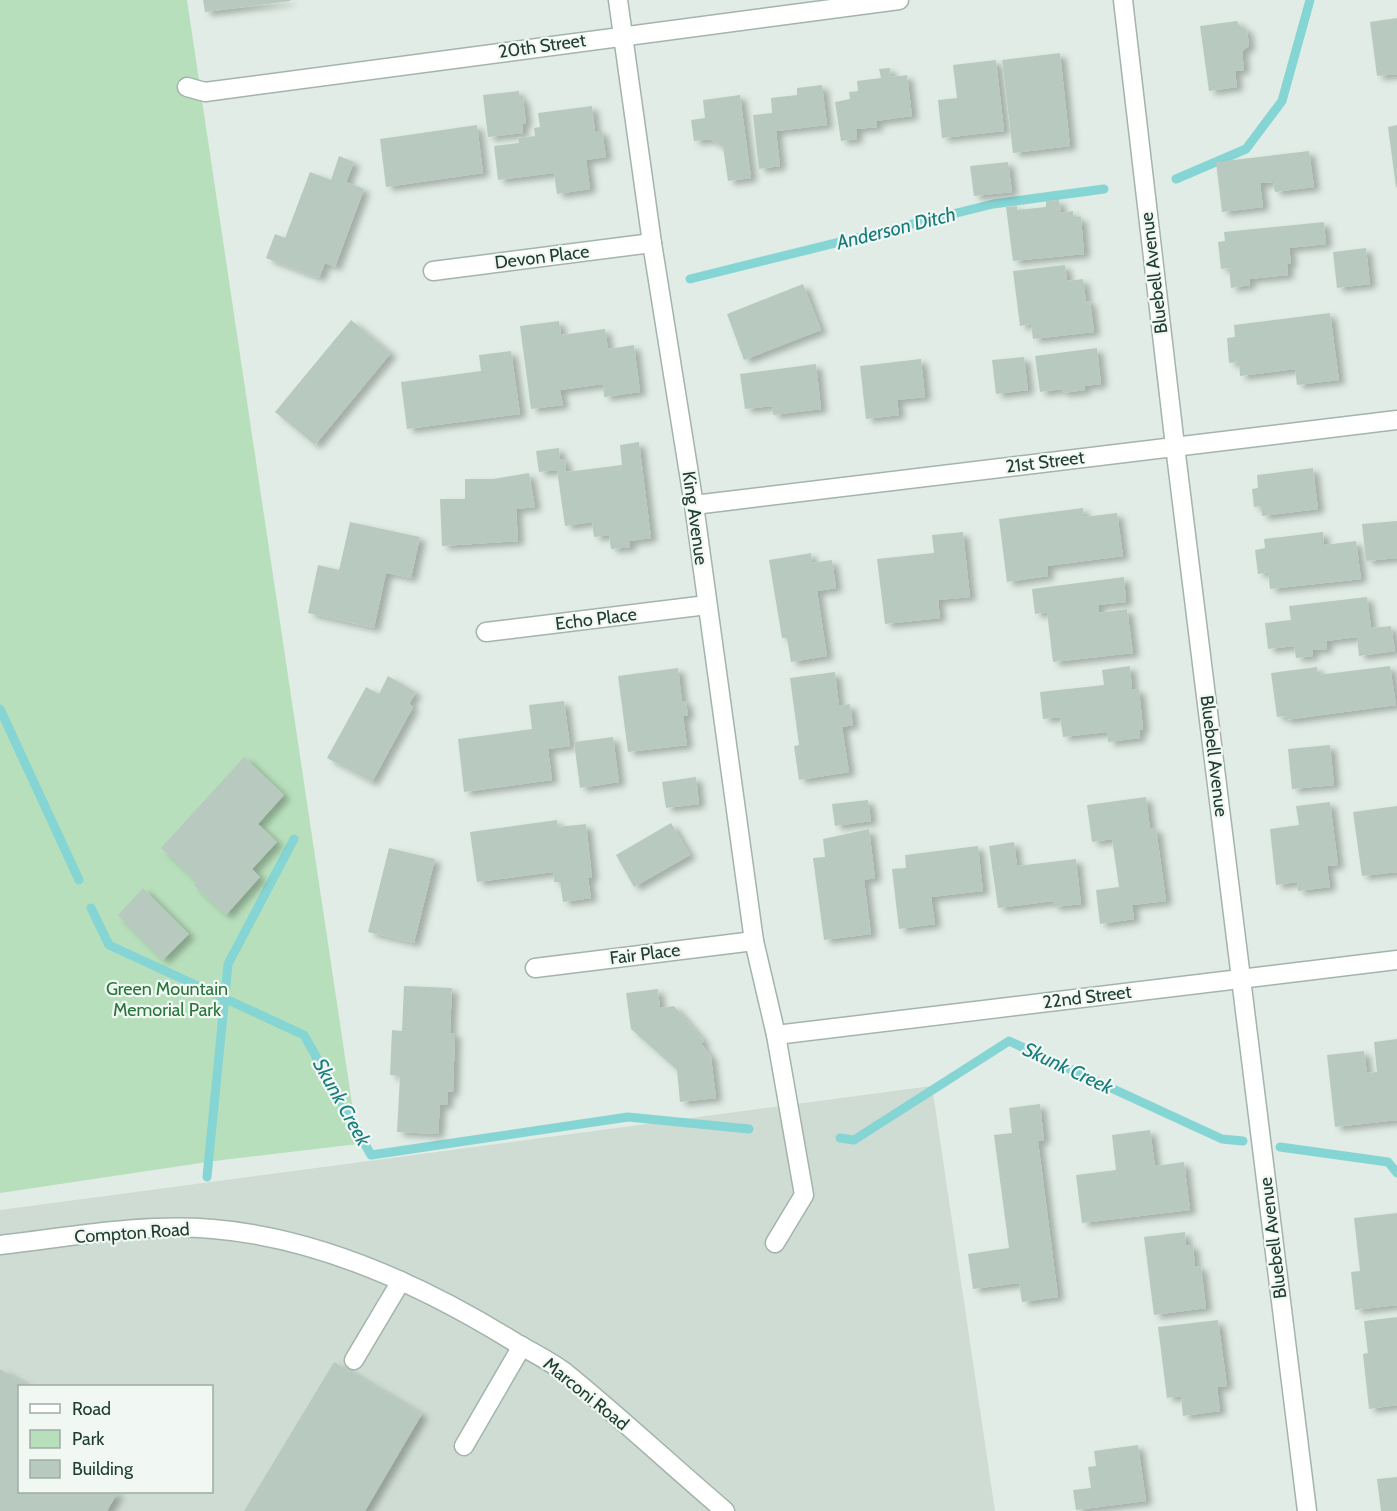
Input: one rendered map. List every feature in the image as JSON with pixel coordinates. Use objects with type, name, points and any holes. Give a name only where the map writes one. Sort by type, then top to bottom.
[{"type":"street","name":"King Avenue","points":[[618,0],[652,243],[694,505],[754,941],[776,1035],[804,1195],[775,1243]]},
{"type":"street","name":"20th Street","points":[[187,87],[205,93],[624,35],[899,0]]},
{"type":"street","name":"Bluebell Avenue","points":[[1123,0],[1175,447],[1243,978],[1307,1511]]},
{"type":"street","name":"Devon Place","points":[[433,271],[652,243]]},
{"type":"street","name":"21st Street","points":[[694,505],[1397,420]]},
{"type":"street","name":"Echo Place","points":[[486,632],[707,605]]},
{"type":"street","name":"Fair Place","points":[[535,968],[754,941]]},
{"type":"street","name":"22nd Street","points":[[776,1035],[1397,960]]},
{"type":"street","name":"Compton Road","points":[[0,1245],[158,1227],[211,1228],[249,1232],[301,1245],[401,1281]]},
{"type":"street","name":"Marconi Road","points":[[401,1281],[481,1321],[565,1372],[724,1511]]},
{"type":"street","points":[[354,1360],[401,1281]]},
{"type":"street","points":[[465,1446],[522,1346]]},
{"type":"shaded area","points":[[932,1086],[995,1511],[0,1511],[0,1210]]},
{"type":"green space","name":"Green Mountain Memorial Park","points":[[0,0],[187,0],[358,1144],[214,1161],[0,1193]]},
{"type":"building","points":[[203,0],[290,0],[290,1],[205,12]]},
{"type":"building","points":[[1397,18],[1397,74],[1377,76],[1370,22]]},
{"type":"building","points":[[1237,21],[1247,30],[1249,46],[1242,51],[1244,70],[1235,71],[1237,87],[1209,91],[1200,26]]},
{"type":"building","points":[[1060,53],[1070,146],[1013,153],[1002,60]]},
{"type":"building","points":[[996,60],[1004,131],[942,138],[938,100],[957,98],[953,65]]},
{"type":"building","points":[[890,68],[891,77],[907,75],[912,116],[876,121],[877,127],[856,129],[857,139],[841,141],[835,102],[850,99],[849,92],[858,91],[857,81],[881,78],[879,69]]},
{"type":"building","points":[[822,85],[827,125],[776,131],[780,166],[759,169],[753,115],[772,113],[771,98],[797,95],[797,88]]},
{"type":"building","points":[[519,91],[519,98],[523,98],[526,123],[522,124],[523,133],[488,137],[483,95]]},
{"type":"building","points":[[740,95],[751,178],[728,181],[723,147],[710,139],[694,141],[691,120],[705,118],[703,100]]},
{"type":"building","points":[[592,106],[595,131],[602,131],[606,157],[586,160],[590,189],[557,194],[554,173],[498,180],[494,146],[519,143],[518,138],[535,136],[534,128],[540,127],[538,113]]},
{"type":"building","points":[[477,125],[483,173],[386,187],[380,139]]},
{"type":"building","points":[[1397,125],[1397,187],[1396,187],[1388,127]]},
{"type":"building","points":[[1309,151],[1314,187],[1275,192],[1273,182],[1260,183],[1263,207],[1222,212],[1216,162]]},
{"type":"building","points":[[339,156],[354,162],[346,182],[364,189],[335,267],[325,263],[319,278],[266,258],[275,234],[285,238],[310,172],[331,180]]},
{"type":"building","points":[[1008,162],[1012,192],[974,196],[970,166]]},
{"type":"building","points":[[1059,200],[1061,213],[1073,211],[1073,217],[1081,217],[1084,254],[1013,261],[1006,207],[1017,206],[1017,210],[1046,207],[1046,201]]},
{"type":"building","points":[[1324,222],[1326,244],[1289,248],[1291,263],[1287,264],[1288,275],[1249,279],[1250,285],[1231,288],[1229,268],[1221,269],[1218,242],[1225,241],[1224,232]]},
{"type":"building","points":[[1366,248],[1370,284],[1337,288],[1333,252]]},
{"type":"building","points":[[1065,265],[1067,281],[1083,279],[1086,302],[1090,301],[1094,332],[1033,339],[1031,324],[1020,326],[1013,271]]},
{"type":"building","points":[[803,284],[821,330],[744,360],[727,314]]},
{"type":"building","points":[[1330,313],[1339,380],[1297,385],[1295,369],[1240,376],[1239,362],[1229,363],[1227,338],[1235,337],[1234,325]]},
{"type":"building","points":[[351,320],[391,353],[315,445],[275,412]]},
{"type":"building","points":[[559,321],[561,335],[605,329],[608,349],[634,345],[640,392],[604,397],[603,384],[560,390],[563,405],[531,409],[520,326]]},
{"type":"building","points":[[1097,348],[1101,384],[1084,386],[1085,390],[1062,393],[1062,389],[1040,392],[1035,356]]},
{"type":"building","points":[[511,351],[520,414],[407,429],[401,382],[481,371],[479,355]]},
{"type":"building","points":[[1024,357],[1028,390],[996,394],[992,360]]},
{"type":"building","points":[[921,359],[925,397],[897,400],[899,415],[866,419],[860,366]]},
{"type":"building","points":[[816,364],[821,409],[773,415],[772,406],[745,409],[740,374]]},
{"type":"building","points":[[639,442],[651,538],[630,541],[630,547],[611,549],[609,535],[594,537],[592,522],[565,526],[557,470],[539,472],[536,451],[559,448],[560,459],[565,459],[566,472],[622,465],[620,445]]},
{"type":"building","points":[[1313,468],[1318,509],[1262,516],[1261,506],[1254,507],[1252,489],[1258,488],[1257,475]]},
{"type":"building","points":[[529,473],[535,507],[516,509],[518,541],[442,546],[440,499],[465,499],[465,479],[493,479]]},
{"type":"building","points":[[1083,508],[1084,517],[1117,513],[1123,556],[1047,566],[1048,576],[1007,582],[999,519]]},
{"type":"building","points":[[1397,521],[1397,558],[1366,561],[1362,524]]},
{"type":"building","points":[[350,522],[420,537],[411,578],[386,573],[374,628],[308,613],[318,565],[339,570]]},
{"type":"building","points":[[963,532],[970,597],[938,600],[940,618],[885,624],[877,559],[934,553],[932,535]]},
{"type":"building","points":[[1323,532],[1324,545],[1356,541],[1361,579],[1270,589],[1268,572],[1258,574],[1255,550],[1265,548],[1264,539]]},
{"type":"building","points":[[811,553],[812,563],[832,560],[836,588],[817,591],[827,656],[791,662],[787,638],[782,638],[769,560]]},
{"type":"building","points":[[1124,577],[1126,602],[1098,605],[1099,613],[1127,609],[1133,653],[1053,662],[1047,612],[1035,614],[1032,589]]},
{"type":"building","points":[[1367,597],[1371,628],[1391,626],[1395,651],[1359,656],[1357,637],[1326,641],[1327,649],[1312,650],[1313,656],[1296,658],[1294,646],[1268,649],[1265,623],[1291,620],[1289,606]]},
{"type":"building","points":[[1130,666],[1132,690],[1139,689],[1143,729],[1139,730],[1140,738],[1108,742],[1107,732],[1063,737],[1060,717],[1043,719],[1040,692],[1104,685],[1102,670]]},
{"type":"building","points":[[1390,666],[1396,705],[1285,720],[1285,716],[1277,717],[1271,673],[1317,667],[1318,675]]},
{"type":"building","points":[[678,668],[682,701],[686,701],[688,716],[683,716],[687,745],[628,752],[618,676]]},
{"type":"building","points":[[835,672],[839,706],[850,704],[853,725],[842,727],[849,772],[799,780],[794,746],[799,745],[790,678]]},
{"type":"building","points":[[388,676],[416,692],[409,704],[413,707],[372,782],[327,758],[366,687],[379,694]]},
{"type":"building","points":[[564,701],[570,746],[548,749],[552,780],[464,792],[458,739],[532,729],[529,705]]},
{"type":"building","points":[[613,737],[619,782],[580,788],[574,742]]},
{"type":"building","points":[[1330,745],[1334,785],[1292,789],[1288,749]]},
{"type":"building","points":[[244,757],[284,795],[258,824],[277,842],[252,869],[260,877],[226,915],[194,885],[197,881],[161,848]]},
{"type":"building","points":[[696,777],[699,804],[666,808],[662,782]]},
{"type":"building","points":[[1146,797],[1150,829],[1156,828],[1166,901],[1132,905],[1134,919],[1100,924],[1096,890],[1119,887],[1112,839],[1092,842],[1087,805]]},
{"type":"building","points":[[868,800],[871,821],[835,826],[832,804]]},
{"type":"building","points":[[1330,802],[1338,865],[1327,866],[1330,887],[1298,891],[1297,882],[1276,885],[1270,829],[1299,825],[1296,806]]},
{"type":"building","points":[[1397,806],[1397,872],[1362,876],[1353,812]]},
{"type":"building","points":[[557,820],[557,827],[586,824],[592,877],[588,878],[591,898],[563,902],[560,882],[554,882],[553,872],[477,882],[470,832]]},
{"type":"building","points":[[671,823],[690,855],[634,887],[616,855]]},
{"type":"building","points":[[869,829],[875,878],[864,880],[871,934],[824,940],[813,858],[825,857],[823,839]]},
{"type":"building","points":[[1014,842],[1017,866],[1076,859],[1081,904],[1053,907],[1053,901],[998,908],[989,846]]},
{"type":"building","points":[[978,846],[983,891],[931,897],[935,924],[899,929],[892,869],[906,868],[905,855]]},
{"type":"building","points":[[389,848],[435,859],[414,943],[368,932]]},
{"type":"building","points":[[143,888],[189,934],[163,960],[118,915]]},
{"type":"building","points":[[404,986],[452,988],[450,1033],[455,1033],[453,1092],[448,1092],[447,1105],[440,1105],[438,1134],[397,1132],[400,1076],[390,1075],[392,1030],[402,1031]]},
{"type":"building","points":[[658,989],[660,1008],[674,1006],[704,1041],[701,1043],[711,1057],[716,1098],[680,1102],[677,1070],[631,1029],[626,993]]},
{"type":"building","points":[[1397,1039],[1397,1120],[1335,1127],[1327,1055],[1364,1051],[1367,1073],[1377,1072],[1374,1042]]},
{"type":"building","points":[[1040,1104],[1044,1140],[1038,1141],[1058,1297],[1022,1302],[1019,1283],[973,1289],[968,1254],[1009,1248],[994,1135],[1012,1133],[1009,1108]]},
{"type":"building","points":[[1150,1130],[1155,1166],[1184,1162],[1190,1210],[1082,1223],[1076,1175],[1116,1170],[1112,1135]]},
{"type":"building","points":[[1397,1213],[1397,1305],[1355,1310],[1351,1272],[1360,1271],[1354,1218]]},
{"type":"building","points":[[1185,1232],[1186,1245],[1193,1245],[1195,1267],[1201,1266],[1206,1308],[1154,1315],[1144,1237]]},
{"type":"building","points":[[1397,1317],[1397,1405],[1369,1409],[1363,1354],[1368,1353],[1364,1321]]},
{"type":"building","points":[[1218,1320],[1227,1386],[1217,1387],[1220,1411],[1183,1416],[1181,1396],[1167,1398],[1158,1327]]},
{"type":"building","points":[[334,1362],[422,1414],[365,1511],[244,1511]]},
{"type":"building","points":[[0,1369],[27,1385],[18,1385],[18,1493],[117,1493],[107,1511],[0,1511]]},
{"type":"building","points":[[1138,1445],[1146,1501],[1076,1510],[1073,1490],[1091,1488],[1088,1467],[1096,1466],[1094,1451]]},
{"type":"building","points":[[1397,1477],[1397,1511],[1381,1511],[1377,1479]]},
{"type":"waterway","name":"Anderson Ditch","points":[[1176,179],[1246,149],[1282,101],[1310,0]]},
{"type":"waterway","name":"Anderson Ditch","points":[[690,279],[993,204],[1104,189]]},
{"type":"waterway","name":"Skunk Creek","points":[[0,709],[79,880]]},
{"type":"waterway","name":"Skunk Creek","points":[[207,1177],[228,964],[294,839]]},
{"type":"waterway","name":"Skunk Creek","points":[[91,908],[109,945],[304,1035],[371,1155],[628,1117],[749,1129]]},
{"type":"waterway","name":"Skunk Creek","points":[[840,1138],[854,1140],[1009,1041],[1222,1139],[1243,1141]]},
{"type":"waterway","name":"Skunk Creek","points":[[1280,1147],[1388,1162],[1397,1173]]}]
